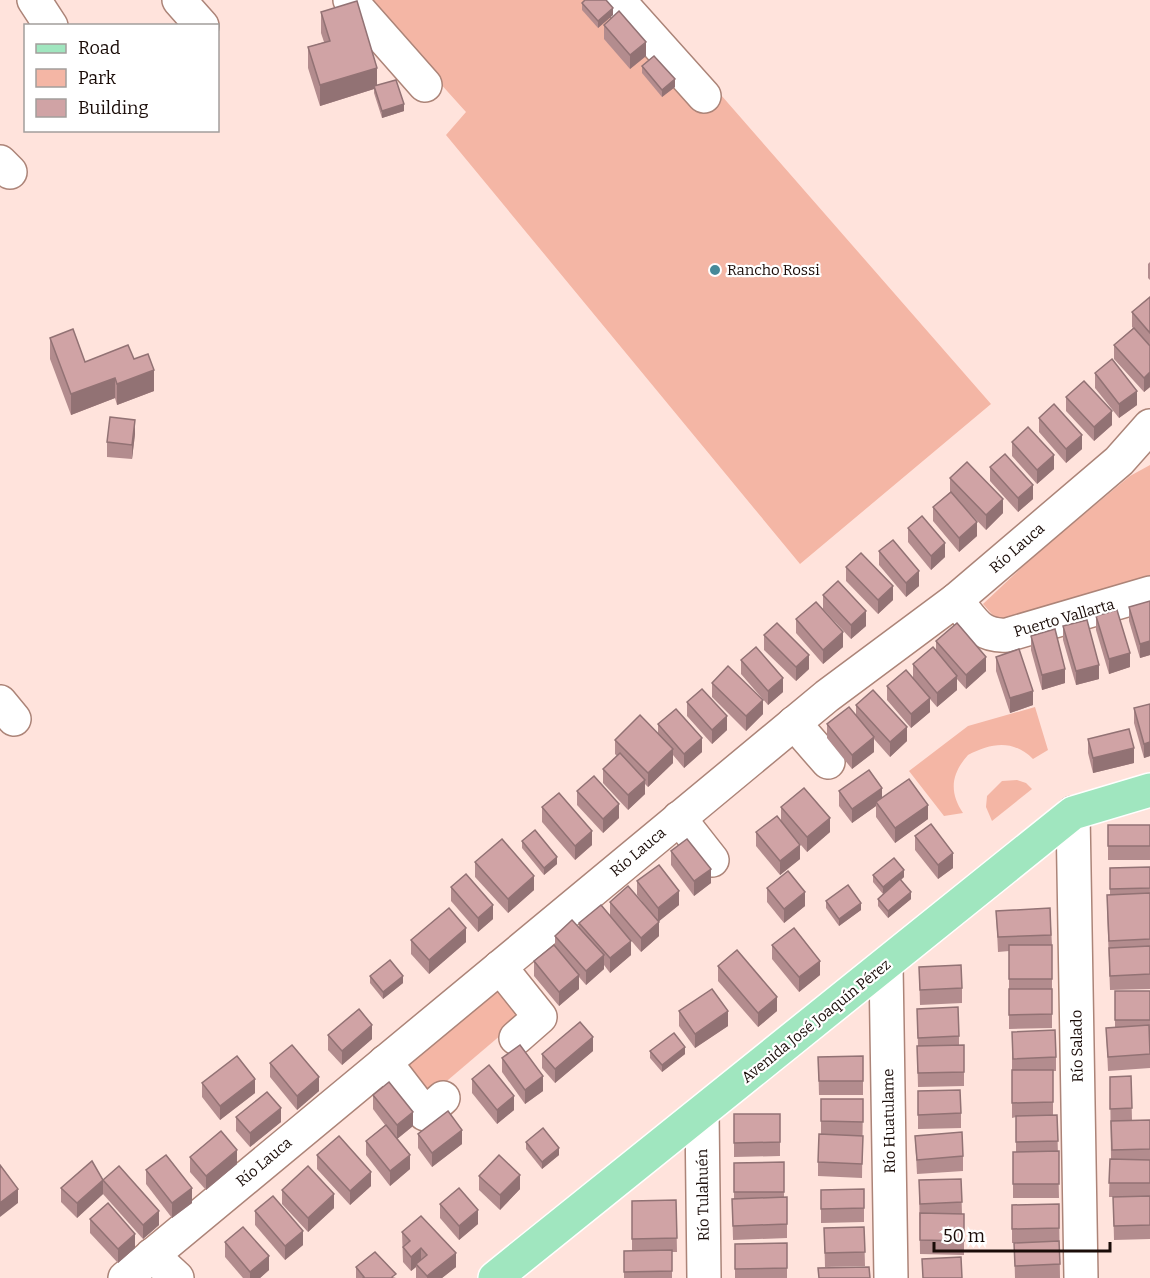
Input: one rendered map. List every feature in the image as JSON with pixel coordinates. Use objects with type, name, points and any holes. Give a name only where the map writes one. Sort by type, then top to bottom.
[{"type":"main road","name":"Avenida José Joaquín Pérez","points":[[500,1276],[1073,813],[1150,790]]},
{"type":"street","points":[[34,0],[50,24]]},
{"type":"street","points":[[179,0],[201,24]]},
{"type":"street","points":[[350,0],[425,85]]},
{"type":"street","points":[[618,0],[704,96]]},
{"type":"street","name":"Río Lauca","points":[[125,1278],[794,723],[956,600],[1119,461],[1150,426]]},
{"type":"street","points":[[1119,461],[1150,451]]},
{"type":"street","name":"Puerto Vallarta","points":[[956,600],[984,633],[993,636],[1007,635],[1150,593]]},
{"type":"street","points":[[794,723],[828,762]]},
{"type":"street","name":"Río Salado","points":[[1073,813],[1081,1278]]},
{"type":"street","points":[[679,818],[712,860]]},
{"type":"street","name":"Río Huatulame","points":[[886,965],[891,1278]]},
{"type":"street","points":[[500,967],[540,1017],[516,1038]]},
{"type":"street","points":[[385,1062],[424,1114],[444,1098]]},
{"type":"street","name":"Río Tulahuén","points":[[702,1112],[704,1278]]},
{"type":"street","points":[[152,1255],[177,1278]]},
{"type":"green space","name":"Rancho Rossi","points":[[365,0],[638,0],[991,404],[800,564],[446,135],[466,112]]},
{"type":"green space","points":[[1150,465],[1150,585],[1003,627],[983,604],[1037,553],[1130,476]]},
{"type":"green space","points":[[1035,707],[1048,750],[1033,759],[1018,748],[1002,745],[985,748],[968,755],[958,769],[954,783],[955,798],[963,813],[944,816],[909,771],[968,726]]},
{"type":"green space","points":[[1017,780],[1026,783],[1032,789],[992,821],[986,807],[987,796],[1002,781]]},
{"type":"green space","points":[[495,985],[522,1017],[428,1097],[401,1064]]},
{"type":"building","points":[[585,0],[606,0],[613,8],[598,21],[582,3]]},
{"type":"building","points":[[357,1],[377,68],[320,85],[308,47],[330,41],[321,12]]},
{"type":"building","points":[[619,11],[646,42],[630,55],[604,25]]},
{"type":"building","points":[[654,56],[675,79],[662,90],[642,66]]},
{"type":"building","points":[[396,80],[404,104],[382,111],[374,86]]},
{"type":"building","points":[[1150,297],[1150,333],[1132,312]]},
{"type":"building","points":[[1134,328],[1150,346],[1150,372],[1144,378],[1114,345]]},
{"type":"building","points":[[73,329],[85,362],[128,345],[134,359],[148,354],[154,370],[117,384],[115,378],[71,394],[50,338]]},
{"type":"building","points":[[1112,359],[1137,391],[1119,404],[1095,373]]},
{"type":"building","points":[[1084,381],[1112,411],[1094,427],[1066,397]]},
{"type":"building","points":[[1054,404],[1082,435],[1066,449],[1039,418]]},
{"type":"building","points":[[110,417],[135,420],[132,445],[107,442]]},
{"type":"building","points":[[1028,427],[1054,455],[1037,470],[1012,442]]},
{"type":"building","points":[[1005,454],[1033,485],[1018,498],[990,467]]},
{"type":"building","points":[[967,462],[1003,499],[986,515],[950,478]]},
{"type":"building","points":[[951,492],[977,522],[959,538],[933,507]]},
{"type":"building","points":[[922,516],[945,543],[931,556],[908,528]]},
{"type":"building","points":[[893,540],[919,571],[906,583],[879,551]]},
{"type":"building","points":[[861,553],[893,586],[878,600],[846,567]]},
{"type":"building","points":[[838,581],[866,611],[851,625],[823,595]]},
{"type":"building","points":[[1150,601],[1150,641],[1140,644],[1129,607]]},
{"type":"building","points":[[816,602],[843,632],[823,650],[796,619]]},
{"type":"building","points":[[1117,610],[1130,653],[1109,659],[1096,616]]},
{"type":"building","points":[[1087,620],[1099,665],[1076,671],[1063,626]]},
{"type":"building","points":[[777,623],[809,655],[796,667],[764,635]]},
{"type":"building","points":[[957,623],[986,657],[966,675],[936,641]]},
{"type":"building","points":[[1055,629],[1065,669],[1042,675],[1031,636]]},
{"type":"building","points":[[756,647],[783,678],[768,691],[741,660]]},
{"type":"building","points":[[933,647],[957,676],[937,693],[913,664]]},
{"type":"building","points":[[1019,649],[1033,691],[1010,698],[996,657]]},
{"type":"building","points":[[728,666],[763,700],[746,716],[712,683]]},
{"type":"building","points":[[906,670],[930,698],[911,714],[887,686]]},
{"type":"building","points":[[702,689],[727,716],[712,730],[687,702]]},
{"type":"building","points":[[873,690],[907,727],[890,742],[856,705]]},
{"type":"building","points":[[1150,704],[1150,742],[1144,744],[1134,708]]},
{"type":"building","points":[[849,707],[874,737],[852,755],[827,724]]},
{"type":"building","points":[[676,709],[702,738],[684,754],[658,724]]},
{"type":"building","points":[[640,715],[673,749],[648,773],[615,740]]},
{"type":"building","points":[[1129,729],[1134,748],[1093,758],[1088,739]]},
{"type":"building","points":[[620,753],[645,780],[628,795],[603,769]]},
{"type":"building","points":[[869,770],[882,788],[852,809],[839,791]]},
{"type":"building","points":[[594,776],[619,804],[603,819],[577,791]]},
{"type":"building","points":[[909,779],[928,805],[895,828],[876,802]]},
{"type":"building","points":[[804,788],[830,818],[807,837],[781,807]]},
{"type":"building","points":[[559,793],[592,831],[575,846],[542,807]]},
{"type":"building","points":[[777,816],[800,845],[780,861],[756,832]]},
{"type":"building","points":[[931,824],[953,853],[938,865],[915,836]]},
{"type":"building","points":[[1108,825],[1150,825],[1150,846],[1108,846]]},
{"type":"building","points":[[535,830],[557,857],[544,868],[522,841]]},
{"type":"building","points":[[502,839],[534,876],[508,899],[475,862]]},
{"type":"building","points":[[687,839],[711,869],[694,881],[671,851]]},
{"type":"building","points":[[894,858],[904,870],[883,887],[873,875]]},
{"type":"building","points":[[659,865],[679,891],[658,908],[637,881]]},
{"type":"building","points":[[1150,867],[1150,888],[1110,889],[1110,868]]},
{"type":"building","points":[[788,871],[805,892],[784,909],[767,888]]},
{"type":"building","points":[[466,874],[493,905],[478,918],[451,887]]},
{"type":"building","points":[[900,879],[911,892],[888,911],[878,899]]},
{"type":"building","points":[[848,885],[861,903],[839,919],[826,901]]},
{"type":"building","points":[[628,886],[659,922],[641,938],[610,902]]},
{"type":"building","points":[[1150,893],[1150,939],[1109,941],[1107,895]]},
{"type":"building","points":[[601,905],[631,941],[610,958],[579,923]]},
{"type":"building","points":[[449,908],[466,928],[429,960],[411,940]]},
{"type":"building","points":[[1050,908],[1051,935],[998,937],[996,911]]},
{"type":"building","points":[[572,920],[604,955],[586,971],[555,936]]},
{"type":"building","points":[[794,928],[820,961],[799,977],[772,945]]},
{"type":"building","points":[[554,945],[579,975],[559,992],[534,961]]},
{"type":"building","points":[[1009,945],[1052,945],[1052,979],[1009,979]]},
{"type":"building","points":[[1150,946],[1150,974],[1110,976],[1109,948]]},
{"type":"building","points":[[737,950],[777,997],[758,1013],[718,966]]},
{"type":"building","points":[[390,960],[403,976],[383,992],[370,976]]},
{"type":"building","points":[[961,965],[962,988],[920,990],[919,967]]},
{"type":"building","points":[[712,989],[728,1011],[695,1034],[679,1011]]},
{"type":"building","points":[[1009,989],[1052,989],[1052,1014],[1009,1015]]},
{"type":"building","points":[[1115,991],[1150,991],[1150,1020],[1115,1020]]},
{"type":"building","points":[[958,1007],[959,1036],[918,1038],[917,1009]]},
{"type":"building","points":[[359,1009],[372,1025],[342,1051],[328,1035]]},
{"type":"building","points":[[580,1022],[593,1037],[555,1069],[542,1054]]},
{"type":"building","points":[[1149,1025],[1150,1054],[1108,1057],[1106,1028]]},
{"type":"building","points":[[1055,1030],[1056,1057],[1013,1059],[1012,1032]]},
{"type":"building","points":[[674,1033],[685,1047],[662,1065],[650,1051]]},
{"type":"building","points":[[292,1045],[319,1077],[297,1096],[270,1063]]},
{"type":"building","points":[[520,1045],[543,1076],[525,1090],[502,1058]]},
{"type":"building","points":[[964,1045],[964,1072],[918,1073],[917,1046]]},
{"type":"building","points":[[237,1056],[255,1079],[220,1106],[202,1083]]},
{"type":"building","points":[[863,1056],[863,1081],[819,1081],[818,1057]]},
{"type":"building","points":[[489,1065],[514,1096],[497,1110],[472,1079]]},
{"type":"building","points":[[1012,1070],[1053,1070],[1053,1102],[1012,1103]]},
{"type":"building","points":[[1131,1076],[1132,1108],[1110,1109],[1110,1077]]},
{"type":"building","points":[[389,1082],[413,1112],[397,1125],[373,1095]]},
{"type":"building","points":[[960,1090],[961,1113],[918,1115],[918,1091]]},
{"type":"building","points":[[267,1092],[281,1108],[250,1133],[236,1117]]},
{"type":"building","points":[[821,1099],[863,1099],[863,1122],[821,1121]]},
{"type":"building","points":[[448,1111],[462,1130],[432,1153],[418,1134]]},
{"type":"building","points":[[734,1114],[780,1114],[780,1142],[734,1143]]},
{"type":"building","points":[[1057,1115],[1058,1141],[1016,1142],[1016,1116]]},
{"type":"building","points":[[1150,1120],[1150,1149],[1112,1150],[1111,1121]]},
{"type":"building","points":[[386,1125],[410,1155],[390,1171],[366,1141]]},
{"type":"building","points":[[543,1128],[559,1148],[542,1162],[526,1142]]},
{"type":"building","points":[[221,1131],[237,1150],[206,1176],[190,1157]]},
{"type":"building","points":[[962,1132],[963,1156],[917,1160],[915,1136]]},
{"type":"building","points":[[819,1134],[863,1136],[862,1164],[818,1162]]},
{"type":"building","points":[[339,1136],[371,1172],[350,1191],[317,1155]]},
{"type":"building","points":[[1059,1151],[1059,1184],[1013,1184],[1013,1152]]},
{"type":"building","points":[[166,1155],[192,1188],[172,1203],[146,1170]]},
{"type":"building","points":[[499,1155],[520,1175],[500,1195],[479,1176]]},
{"type":"building","points":[[1110,1159],[1150,1160],[1150,1183],[1109,1183]]},
{"type":"building","points":[[92,1161],[103,1180],[77,1203],[61,1188]]},
{"type":"building","points":[[784,1162],[784,1192],[734,1192],[734,1163]]},
{"type":"building","points":[[0,1165],[18,1189],[0,1203]]},
{"type":"building","points":[[119,1166],[159,1211],[143,1225],[103,1180]]},
{"type":"building","points":[[308,1166],[334,1194],[308,1218],[282,1190]]},
{"type":"building","points":[[961,1179],[962,1202],[920,1204],[919,1180]]},
{"type":"building","points":[[459,1188],[478,1210],[459,1226],[440,1204]]},
{"type":"building","points":[[864,1189],[864,1208],[821,1209],[821,1190]]},
{"type":"building","points":[[273,1196],[303,1231],[285,1246],[255,1211]]},
{"type":"building","points":[[1150,1196],[1150,1225],[1114,1226],[1113,1197]]},
{"type":"building","points":[[787,1197],[787,1224],[733,1226],[732,1199]]},
{"type":"building","points":[[676,1200],[677,1238],[632,1239],[632,1201]]},
{"type":"building","points":[[108,1203],[135,1234],[118,1249],[90,1219]]},
{"type":"building","points":[[1059,1204],[1059,1228],[1012,1229],[1012,1205]]},
{"type":"building","points":[[920,1213],[964,1214],[964,1241],[920,1240]]},
{"type":"building","points":[[421,1216],[456,1253],[427,1276],[416,1264],[427,1255],[421,1248],[411,1257],[403,1247],[410,1241],[402,1232]]},
{"type":"building","points":[[243,1227],[269,1256],[250,1272],[225,1242]]},
{"type":"building","points":[[864,1227],[865,1252],[825,1253],[824,1228]]},
{"type":"building","points":[[1059,1241],[1060,1264],[1015,1266],[1014,1243]]},
{"type":"building","points":[[787,1243],[787,1268],[735,1269],[735,1244]]},
{"type":"building","points":[[672,1250],[672,1271],[624,1272],[624,1251]]},
{"type":"building","points":[[375,1252],[396,1274],[392,1278],[363,1278],[356,1267]]},
{"type":"building","points":[[961,1257],[962,1278],[923,1278],[922,1259]]},
{"type":"building","points":[[869,1267],[870,1278],[819,1278],[818,1268]]},
{"type":"place","name":"Rancho Rossi","points":[[715,270]]}]
